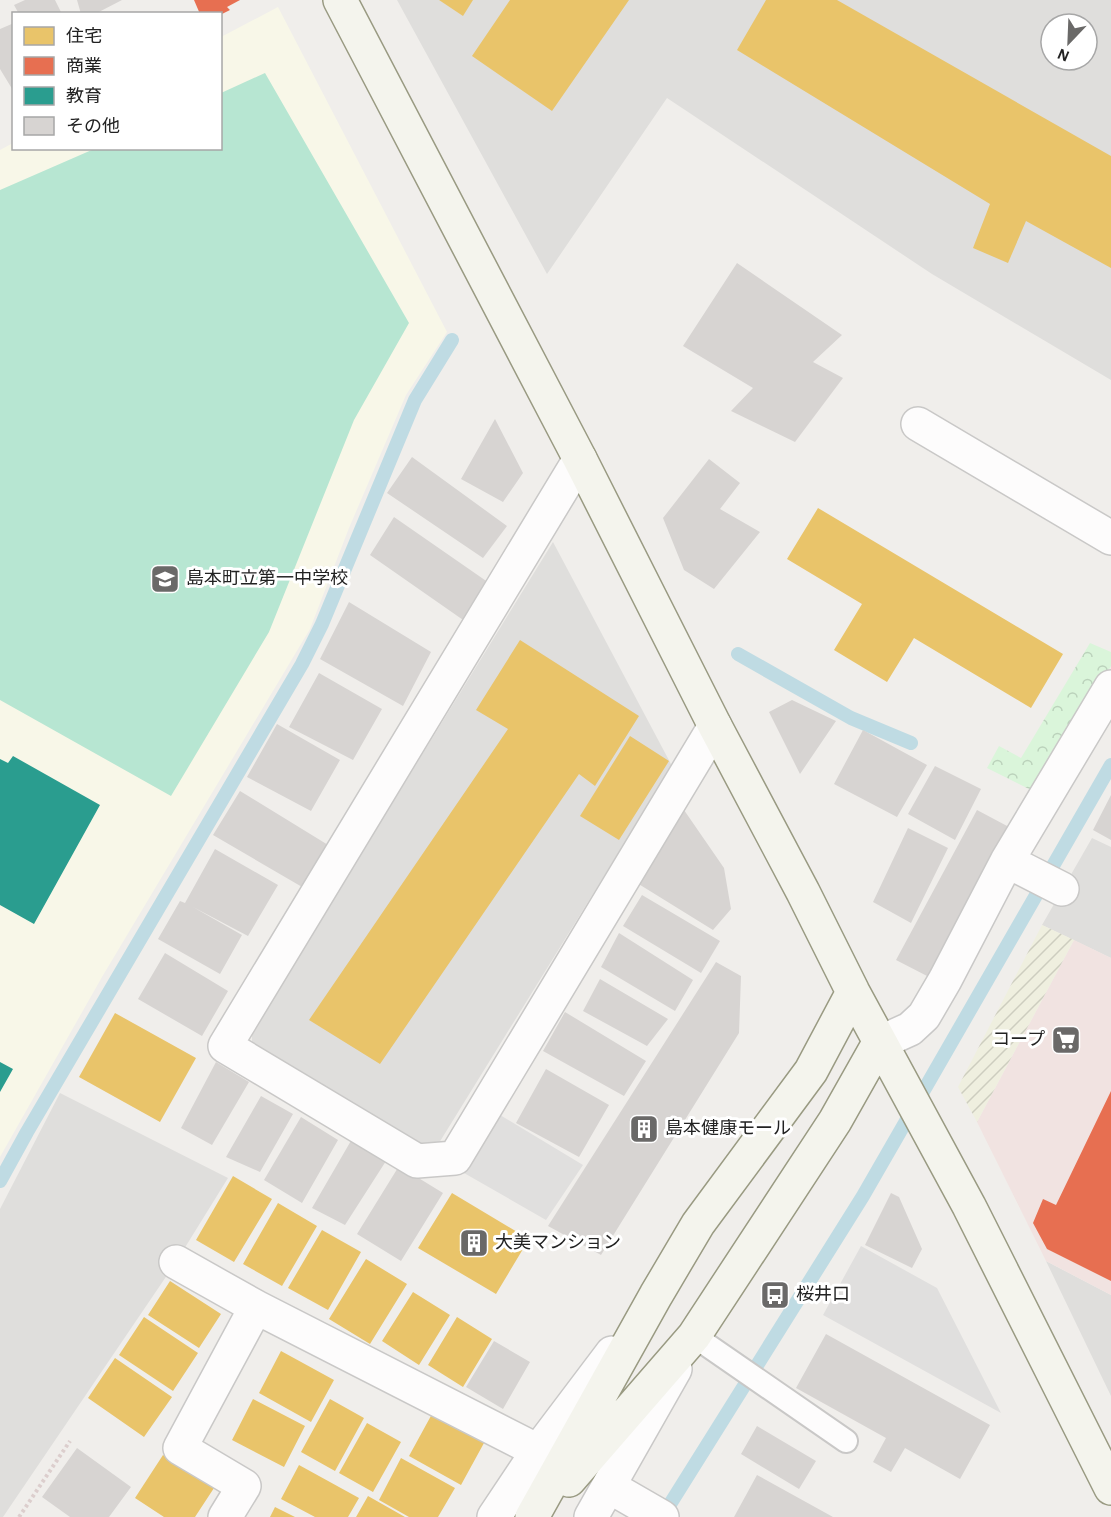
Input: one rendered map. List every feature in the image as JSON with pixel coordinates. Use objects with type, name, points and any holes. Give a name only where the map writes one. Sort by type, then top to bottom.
[{"type":"street","points":[[340,0],[580,459],[879,1043],[969,1206],[1111,1488]]},
{"type":"street","points":[[918,424],[1111,538]]},
{"type":"street","points":[[580,459],[225,1046],[417,1161],[455,1158],[715,726]]},
{"type":"street","points":[[591,1517],[694,1336],[834,1121],[879,1043],[910,1029],[924,1016],[1107,709]]},
{"type":"street","points":[[1016,865],[1062,889]]},
{"type":"street","points":[[535,1517],[656,1295],[698,1224],[811,1071],[853,992]]},
{"type":"street","points":[[176,1262],[256,1307],[538,1451]]},
{"type":"street","points":[[494,1517],[538,1451],[656,1295]]},
{"type":"street","points":[[225,1517],[243,1486],[180,1448],[256,1307]]},
{"type":"street","points":[[535,1517],[694,1336]]},
{"type":"street","points":[[609,1487],[662,1517]]},
{"type":"lane","points":[[694,1336],[846,1441]]},
{"type":"path","points":[[19,1517],[70,1441]]},
{"type":"shaded area","points":[[397,0],[1111,0],[1111,380],[932,274],[667,98],[547,274]]},
{"type":"shaded area","name":"島本町立第一中学校","points":[[278,7],[447,332],[406,395],[349,528],[310,629],[102,977],[0,1157],[0,150],[12,144],[12,150],[222,150],[222,36]]},
{"type":"shaded area","points":[[553,542],[672,766],[439,1143],[431,1147],[256,1050],[252,1041],[252,1031]]},
{"type":"shaded area","points":[[1092,838],[1111,847],[1111,958],[1042,925]]},
{"type":"shaded area","name":"コープ","points":[[1074,940],[1111,958],[1111,1295],[1046,1261],[977,1122]]},
{"type":"shaded area","points":[[60,1093],[228,1178],[176,1262],[3,1517],[0,1517],[0,1209]]},
{"type":"shaded area","points":[[500,1115],[583,1165],[546,1220],[464,1173]]},
{"type":"shaded area","points":[[861,1246],[937,1288],[1001,1413],[823,1315]]},
{"type":"shaded area","points":[[1046,1261],[1111,1295],[1111,1396]]},
{"type":"green space","name":"島本町立第一中学校","points":[[265,73],[409,323],[354,420],[269,632],[171,796],[0,700],[0,190],[92,150],[222,150],[222,93]]},
{"type":"green space","points":[[1090,643],[1111,652],[1111,666],[1037,793],[987,768],[999,746],[1021,758]]},
{"type":"green space","points":[[1042,925],[1074,940],[977,1122],[958,1087]]},
{"type":"building: 住宅","points":[[439,0],[473,0],[463,16]]},
{"type":"building: 住宅","points":[[510,0],[629,0],[552,111],[472,56]]},
{"type":"building: 住宅","points":[[766,0],[837,0],[1111,156],[1111,268],[1026,221],[1008,263],[973,248],[990,204],[737,50]]},
{"type":"building: 住宅","points":[[818,508],[1063,654],[1031,708],[914,638],[887,682],[834,650],[862,604],[787,559]]},
{"type":"building: 住宅","points":[[520,640],[639,716],[595,786],[579,774],[380,1064],[309,1020],[508,729],[476,710]]},
{"type":"building: 住宅","points":[[630,736],[669,761],[619,840],[580,816]]},
{"type":"building: 住宅","points":[[115,1013],[196,1058],[160,1122],[79,1077]]},
{"type":"building: 住宅","points":[[233,1176],[272,1199],[234,1262],[196,1240]]},
{"type":"building: 住宅","name":"大美マンション","points":[[452,1193],[529,1239],[496,1294],[418,1248]]},
{"type":"building: 住宅","points":[[278,1203],[317,1226],[282,1286],[243,1264]]},
{"type":"building: 住宅","points":[[322,1230],[361,1252],[328,1310],[288,1288]]},
{"type":"building: 住宅","points":[[366,1259],[407,1284],[370,1344],[329,1319]]},
{"type":"building: 住宅","points":[[170,1281],[221,1314],[199,1348],[148,1315]]},
{"type":"building: 住宅","points":[[413,1292],[450,1315],[419,1365],[382,1341]]},
{"type":"building: 住宅","points":[[144,1317],[198,1353],[173,1391],[119,1355]]},
{"type":"building: 住宅","points":[[457,1317],[492,1339],[463,1387],[428,1365]]},
{"type":"building: 住宅","points":[[281,1351],[334,1380],[311,1422],[259,1393]]},
{"type":"building: 住宅","points":[[115,1358],[172,1397],[144,1437],[88,1398]]},
{"type":"building: 住宅","points":[[253,1399],[305,1426],[284,1467],[232,1440]]},
{"type":"building: 住宅","points":[[330,1399],[364,1418],[335,1471],[301,1452]]},
{"type":"building: 住宅","points":[[432,1414],[484,1443],[461,1485],[409,1456]]},
{"type":"building: 住宅","points":[[367,1423],[401,1442],[373,1492],[339,1473]]},
{"type":"building: 住宅","points":[[163,1455],[214,1488],[195,1517],[164,1517],[135,1498]]},
{"type":"building: 住宅","points":[[401,1458],[455,1488],[438,1517],[409,1517],[379,1500]]},
{"type":"building: 住宅","points":[[299,1465],[359,1498],[348,1517],[315,1517],[281,1499]]},
{"type":"building: 住宅","points":[[368,1496],[405,1517],[356,1517]]},
{"type":"building: 住宅","points":[[275,1507],[295,1517],[270,1517]]},
{"type":"building: 商業","points":[[194,0],[240,0],[227,7],[230,10],[222,14],[222,12],[199,12]]},
{"type":"building: 商業","points":[[1111,1091],[1111,1281],[1047,1249],[1033,1223],[1043,1199],[1056,1205]]},
{"type":"building: 教育","points":[[13,756],[100,805],[34,924],[0,905],[0,759],[8,763]]},
{"type":"building: 教育","points":[[0,1062],[13,1069],[0,1092]]},
{"type":"building: その他","points":[[25,0],[55,0],[61,12],[18,12],[14,5]]},
{"type":"building: その他","points":[[77,0],[122,0],[99,12],[80,12]]},
{"type":"building: その他","points":[[12,24],[12,89],[0,69],[0,29]]},
{"type":"building: その他","points":[[737,263],[842,335],[813,362],[843,378],[795,442],[731,411],[753,388],[683,346]]},
{"type":"building: その他","points":[[495,419],[523,473],[503,502],[461,479]]},
{"type":"building: その他","points":[[412,457],[507,526],[483,558],[387,493]]},
{"type":"building: その他","points":[[709,459],[740,483],[720,509],[760,532],[714,589],[684,570],[663,518]]},
{"type":"building: その他","points":[[394,517],[492,585],[466,622],[370,555]]},
{"type":"building: その他","points":[[349,602],[431,652],[403,706],[320,659]]},
{"type":"building: その他","points":[[319,673],[382,709],[353,760],[289,727]]},
{"type":"building: その他","points":[[792,700],[836,721],[800,774],[769,712]]},
{"type":"building: その他","points":[[277,724],[340,760],[311,811],[247,777]]},
{"type":"building: その他","points":[[863,730],[927,765],[897,817],[834,784]]},
{"type":"building: その他","points":[[935,766],[981,789],[955,840],[908,814]]},
{"type":"building: その他","points":[[240,791],[333,848],[309,891],[213,835]]},
{"type":"building: その他","points":[[1111,795],[1111,840],[1093,830]]},
{"type":"building: その他","points":[[684,810],[724,868],[731,909],[713,930],[637,883]]},
{"type":"building: その他","points":[[977,810],[1009,827],[929,977],[896,960]]},
{"type":"building: その他","points":[[908,828],[948,848],[911,923],[873,902]]},
{"type":"building: その他","points":[[215,849],[278,885],[248,936],[193,907],[242,935],[220,974],[158,939],[180,901],[185,903]]},
{"type":"building: その他","points":[[642,895],[720,941],[701,973],[623,926]]},
{"type":"building: その他","points":[[619,933],[693,980],[675,1011],[601,967]]},
{"type":"building: その他","points":[[165,953],[228,991],[202,1036],[138,999]]},
{"type":"building: その他","name":"島本健康モール","points":[[716,962],[741,976],[739,1033],[601,1255],[548,1226]]},
{"type":"building: その他","points":[[600,979],[668,1019],[647,1046],[583,1011]]},
{"type":"building: その他","points":[[565,1012],[646,1061],[624,1096],[543,1051]]},
{"type":"building: その他","points":[[216,1062],[249,1082],[212,1145],[181,1128]]},
{"type":"building: その他","points":[[546,1069],[609,1105],[579,1157],[516,1123]]},
{"type":"building: その他","points":[[261,1096],[293,1114],[260,1172],[226,1157]]},
{"type":"building: その他","points":[[301,1117],[338,1140],[302,1203],[264,1180]]},
{"type":"building: その他","points":[[352,1139],[386,1161],[345,1225],[312,1208]]},
{"type":"building: その他","points":[[399,1166],[443,1193],[401,1261],[357,1234]]},
{"type":"building: その他","points":[[891,1193],[899,1197],[922,1249],[912,1268],[865,1245]]},
{"type":"building: その他","points":[[826,1334],[990,1425],[960,1479],[905,1448],[891,1472],[873,1462],[886,1438],[796,1388]]},
{"type":"building: その他","points":[[494,1341],[530,1362],[503,1409],[466,1387]]},
{"type":"building: その他","points":[[757,1426],[816,1461],[799,1489],[741,1454]]},
{"type":"building: その他","points":[[77,1448],[131,1487],[109,1517],[70,1517],[42,1497]]},
{"type":"building: その他","points":[[757,1475],[833,1517],[734,1517]]},
{"type":"waterway","points":[[0,1181],[302,664],[322,624],[415,400],[452,340]]},
{"type":"waterway","points":[[738,654],[851,718],[911,743]]},
{"type":"waterway","points":[[662,1517],[863,1196],[1111,765]]},
{"type":"place","name":"島本町立第一中学校","points":[[165,579]]},
{"type":"place","name":"コープ","points":[[1066,1040]]},
{"type":"place","name":"島本健康モール","points":[[644,1129]]},
{"type":"place","name":"大美マンション","points":[[474,1243]]},
{"type":"place","name":"桜井口","points":[[775,1295]]}]
